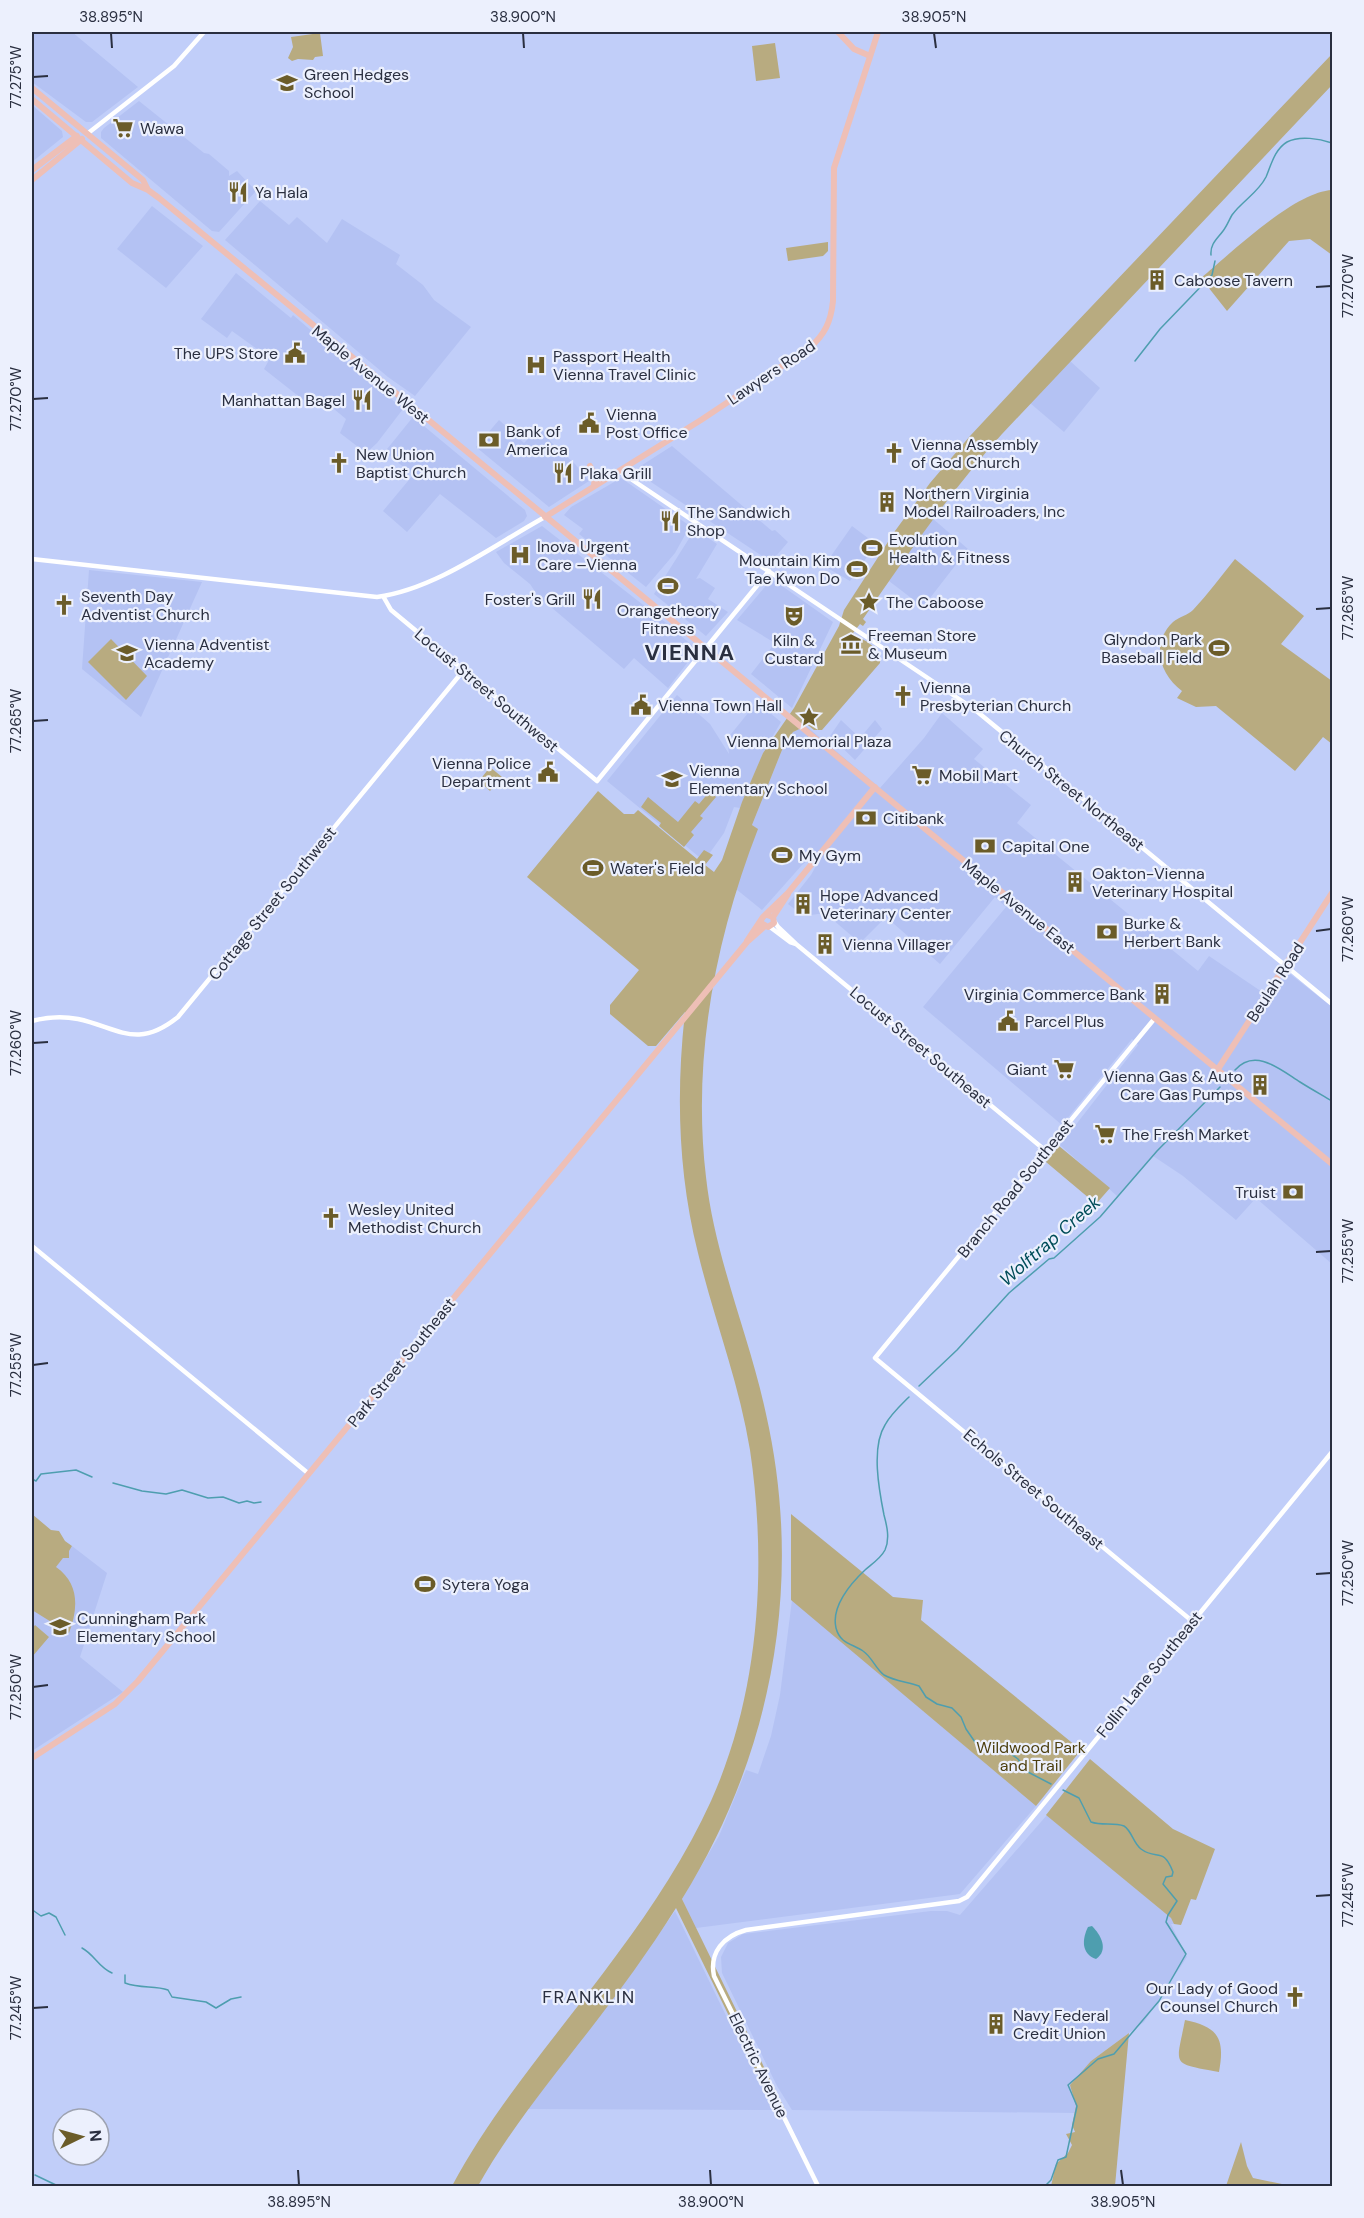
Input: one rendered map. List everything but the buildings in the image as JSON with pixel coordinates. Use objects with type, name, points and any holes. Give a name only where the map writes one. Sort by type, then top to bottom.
[{"type":"main road","points":[[838,32],[854,49],[870,56]]},
{"type":"main road","name":"Lawyers Road","points":[[545,517],[701,420],[808,348],[825,331],[833,301],[834,168],[878,32]]},
{"type":"main road","name":"Maple Avenue West","points":[[32,88],[143,180],[148,190]]},
{"type":"main road","name":"Maple Avenue West","points":[[32,99],[135,185],[148,190],[706,649]]},
{"type":"main road","points":[[32,170],[87,134]]},
{"type":"main road","points":[[32,180],[79,138]]},
{"type":"main road","points":[[590,466],[594,474],[594,485]]},
{"type":"main road","name":"Maple Avenue East","points":[[706,649],[1332,1164]]},
{"type":"main road","name":"Park Street Southeast","points":[[32,1758],[121,1699],[138,1682],[747,942],[749,936],[769,921],[788,893],[875,787]]},
{"type":"main road","name":"Beulah Road","points":[[1218,1069],[1332,893]]},
{"type":"street","points":[[87,134],[174,66],[204,32]]},
{"type":"street","name":"Church Street Northeast","points":[[618,471],[974,709],[1332,1004]]},
{"type":"street","points":[[32,559],[184,574],[301,590],[370,597],[383,596],[417,586],[463,564],[545,517]]},
{"type":"street","points":[[706,649],[769,572]]},
{"type":"street","name":"Locust Street Southwest","points":[[383,596],[391,610],[597,781],[706,649]]},
{"type":"street","name":"Cottage Street Southwest","points":[[32,1021],[68,1017],[120,1033],[137,1034],[156,1030],[178,1017],[463,671]]},
{"type":"street","name":"Locust Street Southeast","points":[[769,921],[789,942],[796,944],[1046,1151]]},
{"type":"street","name":"Branch Road Southeast","points":[[875,1358],[1155,1018]]},
{"type":"street","points":[[32,1246],[309,1474]]},
{"type":"street","name":"Echols Street Southeast","points":[[875,1358],[1192,1621]]},
{"type":"street","name":"Follin Lane Southeast","points":[[722,1942],[731,1935],[746,1930],[959,1901],[968,1897],[1332,1452]]},
{"type":"street","name":"Electric Avenue","points":[[722,1942],[714,1958],[714,1976],[818,2187]]},
{"type":"shaded area","points":[[32,32],[72,32],[138,87],[92,122],[86,122],[32,82]]},
{"type":"shaded area","points":[[139,101],[204,153],[209,154],[229,171],[229,176],[237,171],[256,191],[219,232],[212,231],[101,138],[104,128]]},
{"type":"shaded area","points":[[32,105],[62,131],[63,137],[32,162]]},
{"type":"shaded area","points":[[260,201],[289,225],[297,217],[327,243],[342,219],[400,255],[396,264],[423,285],[434,300],[471,327],[415,396],[388,377],[225,240]]},
{"type":"shaded area","points":[[152,206],[203,246],[166,288],[117,249]]},
{"type":"shaded area","points":[[236,273],[291,318],[293,315],[403,409],[377,443],[366,453],[340,433],[346,419],[317,395],[311,406],[264,369],[269,360],[260,351],[232,331],[227,338],[201,319]]},
{"type":"shaded area","points":[[1070,361],[1100,388],[1064,432],[1030,403]]},
{"type":"shaded area","points":[[413,417],[525,510],[527,516],[524,521],[496,538],[440,494],[407,532],[383,511],[413,475],[388,454],[383,454]]},
{"type":"shaded area","points":[[499,420],[524,443],[540,427],[551,442],[575,464],[589,481],[549,507],[476,447]]},
{"type":"shaded area","points":[[672,446],[788,542],[771,562],[639,474],[639,467]]},
{"type":"shaded area","points":[[621,478],[690,526],[675,553],[646,587],[579,534],[583,529],[564,515],[571,507]]},
{"type":"shaded area","points":[[932,518],[968,549],[923,607],[889,581]]},
{"type":"shaded area","points":[[542,526],[694,647],[694,654],[668,688],[634,658],[624,669],[538,596],[530,584],[504,563],[496,552]]},
{"type":"shaded area","points":[[852,526],[876,544],[850,581],[824,566]]},
{"type":"shaded area","points":[[695,529],[717,544],[696,579],[700,578],[715,588],[708,599],[728,612],[706,636],[654,594]]},
{"type":"shaded area","name":"Vienna Adventist Academy","points":[[89,570],[202,582],[141,717],[82,669]]},
{"type":"shaded area","points":[[775,581],[833,622],[792,708],[751,674],[775,643],[737,620],[769,582]]},
{"type":"shaded area","name":"Vienna Elementary School","points":[[677,695],[710,724],[729,754],[727,739],[757,702],[781,722],[763,753],[740,808],[734,807],[724,833],[704,861],[607,781]]},
{"type":"shaded area","points":[[942,713],[983,749],[974,759],[1031,805],[1017,823],[1198,971],[1209,956],[1271,998],[1286,976],[1290,974],[1332,1007],[1332,1264],[1256,1198],[1236,1220],[1183,1176],[1153,1156],[1117,1196],[1060,1145],[1138,1045],[1132,1039],[1062,1125],[923,1007],[1006,907],[995,897],[940,964],[886,917],[860,943],[825,913],[804,916],[788,904],[811,875],[828,844],[802,865],[762,910],[736,889],[757,829],[752,825],[782,750],[793,732],[806,726],[880,788],[924,738]]},
{"type":"shaded area","points":[[841,720],[860,738],[875,720],[882,729],[855,760],[830,736]]},
{"type":"shaded area","name":"Cunningham Park Elementary School","points":[[72,1546],[107,1573],[80,1657],[123,1692],[32,1751],[32,1598]]},
{"type":"shaded area","points":[[792,1600],[1036,1806],[960,1894],[696,1928],[682,1899],[719,1836],[746,1770],[758,1774],[771,1736],[780,1695]]},
{"type":"shaded area","points":[[1047,1815],[1171,1918],[1175,1924],[1171,1924],[1187,1957],[1144,2022],[1091,2061],[1076,2113],[792,2110],[777,2086],[722,1973],[721,1957],[728,1943],[743,1934],[931,1911],[947,1911],[960,1915]]},
{"type":"shaded area","points":[[675,1911],[772,2110],[528,2109],[628,1978]]},
{"type":"shaded area","points":[[1092,1926],[1101,1938],[1103,1947],[1096,1959],[1088,1954],[1084,1946],[1088,1927]]},
{"type":"green space","points":[[320,33],[323,56],[315,57],[313,60],[292,61],[288,58],[293,47],[291,37]]},
{"type":"green space","points":[[775,43],[780,78],[756,81],[752,46]]},
{"type":"green space","points":[[1332,54],[1332,85],[1002,434],[947,501],[863,619],[866,622],[863,626],[860,624],[853,633],[875,649],[880,657],[880,663],[822,730],[814,730],[804,722],[806,726],[793,732],[782,750],[752,825],[758,829],[730,913],[711,1000],[702,1088],[702,1132],[710,1207],[724,1267],[759,1384],[777,1477],[782,1540],[780,1603],[772,1665],[759,1726],[739,1785],[713,1843],[682,1899],[785,2110],[775,2110],[676,1908],[600,2017],[516,2126],[478,2186],[452,2186],[489,2125],[644,1917],[702,1821],[727,1759],[740,1716],[749,1673],[758,1583],[758,1538],[750,1450],[733,1375],[704,1278],[686,1193],[680,1103],[685,1012],[656,1046],[648,1046],[610,1014],[610,1005],[639,970],[527,877],[598,791],[624,814],[634,814],[638,810],[697,859],[704,850],[713,855],[705,865],[714,872],[722,860],[742,802],[763,753],[794,708],[839,626],[844,610],[895,531],[930,483],[970,436],[1051,349]]},
{"type":"green space","points":[[1332,190],[1332,255],[1310,239],[1289,241],[1227,311],[1201,278],[1282,212],[1317,193]]},
{"type":"green space","points":[[828,242],[828,251],[823,256],[788,261],[786,248]]},
{"type":"green space","points":[[1235,559],[1304,616],[1281,644],[1332,681],[1332,744],[1323,737],[1295,771],[1216,706],[1196,707],[1177,698],[1182,691],[1168,677],[1163,668],[1160,649],[1166,631],[1173,622],[1193,610]]},
{"type":"green space","points":[[111,639],[147,676],[126,700],[88,662]]},
{"type":"green space","points":[[490,767],[502,777],[490,791],[479,781]]},
{"type":"green space","points":[[710,791],[716,797],[700,816],[703,818],[691,832],[694,835],[684,847],[659,826],[661,823],[641,807],[648,797],[678,822],[695,801],[699,804]]},
{"type":"green space","points":[[1059,1146],[1110,1188],[1096,1204],[1046,1162]]},
{"type":"green space","points":[[32,1514],[51,1530],[59,1531],[65,1541],[72,1546],[69,1558],[63,1558],[56,1567],[69,1581],[75,1597],[74,1615],[69,1633],[32,1610]]},
{"type":"green space","name":"Wildwood Park and Trail","points":[[791,1514],[893,1597],[923,1600],[921,1620],[1081,1750],[1036,1806],[791,1600]]},
{"type":"green space","points":[[35,1625],[49,1637],[32,1657],[32,1629]]},
{"type":"green space","name":"Wildwood Park and Trail","points":[[1090,1759],[1173,1829],[1215,1849],[1196,1900],[1191,1899],[1181,1925],[1174,1924],[1171,1918],[1046,1815]]},
{"type":"green space","points":[[1185,2020],[1206,2026],[1217,2036],[1221,2051],[1219,2072],[1192,2067],[1180,2060]]},
{"type":"green space","points":[[1129,2033],[1115,2186],[1051,2186],[1056,2164],[1068,2153],[1072,2145],[1066,2134],[1075,2132],[1072,2125],[1076,2106],[1070,2085],[1091,2061]]},
{"type":"green space","points":[[1241,2142],[1247,2166],[1253,2178],[1283,2186],[1226,2186]]},
{"type":"waterway","points":[[1211,255],[1214,242],[1236,210],[1263,183],[1274,158],[1283,145],[1292,140],[1304,138],[1332,143]]},
{"type":"waterway","points":[[1135,361],[1160,329],[1212,275],[1215,261]]},
{"type":"waterway","name":"Wolftrap Creek","points":[[1235,1070],[1251,1060],[1268,1063],[1332,1101]]},
{"type":"waterway","name":"Wolftrap Creek","points":[[919,1386],[957,1350],[1009,1293],[1049,1259],[1054,1258],[1100,1217],[1157,1151],[1220,1087]]},
{"type":"waterway","name":"Wolftrap Creek","points":[[909,1397],[887,1421],[878,1445],[877,1469],[888,1532],[887,1546],[881,1556],[859,1576],[843,1596],[836,1612],[836,1628],[840,1637],[866,1653],[884,1675],[919,1686],[926,1697],[937,1704],[952,1708],[961,1717],[975,1742],[989,1751],[1008,1752],[1018,1759],[1026,1771],[1051,1784]]},
{"type":"waterway","points":[[32,1479],[36,1481],[41,1474],[76,1470],[92,1477]]},
{"type":"waterway","points":[[113,1483],[142,1491],[166,1494],[182,1490],[208,1498],[223,1497],[239,1503],[261,1502]]},
{"type":"waterway","name":"Wolftrap Creek","points":[[1045,2186],[1051,2180],[1058,2160],[1066,2157],[1077,2106],[1068,2085],[1098,2059],[1114,2054],[1159,2001],[1186,1954],[1166,1922],[1177,1901],[1163,1884],[1166,1877],[1172,1876],[1173,1872],[1166,1859],[1141,1849],[1124,1826],[1091,1822],[1079,1798],[1063,1790]]},
{"type":"waterway","points":[[34,1911],[41,1916],[49,1913],[56,1917],[65,1935]]},
{"type":"waterway","points":[[82,1948],[103,1968],[112,1973]]},
{"type":"waterway","points":[[125,1975],[125,1983],[168,1990],[172,1997],[206,2002],[216,2008],[231,1999],[241,1997]]},
{"type":"waterway","points":[[35,2175],[58,2186]]},
{"type":"place","name":"Green Hedges School","points":[[287,83]]},
{"type":"place","name":"Wawa","points":[[123,128]]},
{"type":"place","name":"Ya Hala","points":[[238,192]]},
{"type":"place","name":"Caboose Tavern","points":[[1157,280]]},
{"type":"place","name":"The UPS Store","points":[[295,353]]},
{"type":"place","name":"Passport Health Vienna Travel Clinic","points":[[536,365]]},
{"type":"place","name":"Manhattan Bagel","points":[[362,400]]},
{"type":"place","name":"Vienna Post Office","points":[[589,423]]},
{"type":"place","name":"Bank of America","points":[[489,440]]},
{"type":"place","name":"Vienna Assembly of God Church","points":[[894,453]]},
{"type":"place","name":"New Union Baptist Church","points":[[339,463]]},
{"type":"place","name":"Plaka Grill","points":[[563,473]]},
{"type":"place","name":"Northern Virginia Model Railroaders, Inc","points":[[887,502]]},
{"type":"place","name":"The Sandwich Shop","points":[[670,521]]},
{"type":"place","name":"Evolution Health & Fitness","points":[[872,548]]},
{"type":"place","name":"Inova Urgent Care –Vienna","points":[[520,555]]},
{"type":"place","name":"Mountain Kim Tae Kwon Do","points":[[857,569]]},
{"type":"place","name":"Orangetheory Fitness","points":[[668,586]]},
{"type":"place","name":"Foster's Grill","points":[[592,599]]},
{"type":"place","name":"The Caboose","points":[[869,602]]},
{"type":"place","name":"Seventh Day Adventist Church","points":[[64,605]]},
{"type":"place","name":"Kiln & Custard","points":[[794,616]]},
{"type":"place","name":"Freeman Store & Museum","points":[[851,644]]},
{"type":"place","name":"Glyndon Park Baseball Field","points":[[1219,648]]},
{"type":"place","name":"Vienna Adventist Academy","points":[[127,653]]},
{"type":"place","name":"Vienna Presbyterian Church","points":[[903,696]]},
{"type":"place","name":"Vienna Town Hall","points":[[641,705]]},
{"type":"place","name":"Vienna Memorial Plaza","points":[[809,717]]},
{"type":"place","name":"Vienna Police Department","points":[[548,772]]},
{"type":"place","name":"Mobil Mart","points":[[922,775]]},
{"type":"place","name":"Vienna Elementary School","points":[[672,779]]},
{"type":"place","name":"Citibank","points":[[866,818]]},
{"type":"place","name":"Capital One","points":[[985,846]]},
{"type":"place","name":"My Gym","points":[[782,855]]},
{"type":"place","name":"Water's Field","points":[[593,868]]},
{"type":"place","name":"Oakton-Vienna Veterinary Hospital","points":[[1075,882]]},
{"type":"place","name":"Hope Advanced Veterinary Center","points":[[803,904]]},
{"type":"place","name":"Burke & Herbert Bank","points":[[1107,932]]},
{"type":"place","name":"Vienna Villager","points":[[825,944]]},
{"type":"place","name":"Virginia Commerce Bank","points":[[1162,994]]},
{"type":"place","name":"Parcel Plus","points":[[1008,1021]]},
{"type":"place","name":"Giant","points":[[1064,1069]]},
{"type":"place","name":"Vienna Gas & Auto Care Gas Pumps","points":[[1260,1085]]},
{"type":"place","name":"The Fresh Market","points":[[1105,1134]]},
{"type":"place","name":"Truist","points":[[1293,1192]]},
{"type":"place","name":"Wesley United Methodist Church","points":[[331,1218]]},
{"type":"place","name":"Sytera Yoga","points":[[425,1584]]},
{"type":"place","name":"Cunningham Park Elementary School","points":[[60,1627]]},
{"type":"place","name":"Our Lady of Good Counsel Church","points":[[1295,1997]]},
{"type":"place","name":"Navy Federal Credit Union","points":[[996,2024]]},
{"type":"district","name":"VIENNA","points":[[690,652]]},
{"type":"district","name":"FRANKLIN","points":[[589,1997]]}]
